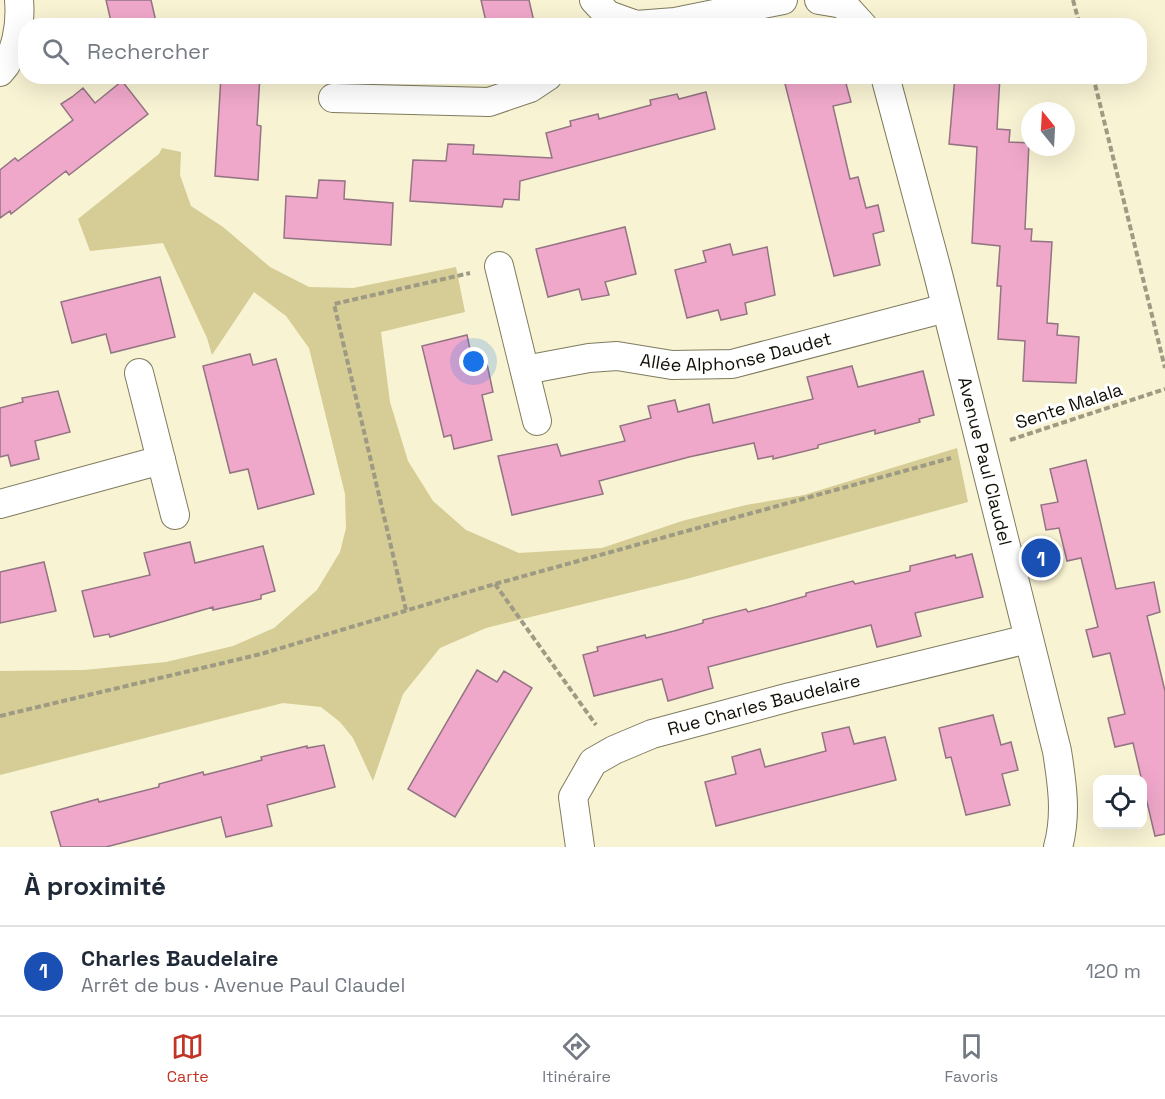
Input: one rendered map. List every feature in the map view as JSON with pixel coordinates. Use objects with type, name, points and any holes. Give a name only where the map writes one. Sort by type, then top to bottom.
[{"type":"street","points":[[19,0],[20,18]]},
{"type":"street","points":[[695,18],[783,0]]},
{"type":"street","points":[[835,1],[854,18]]},
{"type":"street","points":[[600,13],[615,18]]},
{"type":"street","points":[[0,72],[8,63],[18,27]]},
{"type":"street","points":[[333,98],[489,102],[536,84]]},
{"type":"street","name":"Avenue Paul Claudel","points":[[887,84],[982,449],[1057,752],[1064,794],[1058,847]]},
{"type":"street","points":[[499,266],[537,421]]},
{"type":"street","name":"Allée Alphonse Daudet","points":[[525,370],[589,358],[617,356],[672,365],[732,364],[946,308]]},
{"type":"street","points":[[139,373],[175,515]]},
{"type":"street","points":[[0,504],[161,460]]},
{"type":"street","name":"Rue Charles Baudelaire","points":[[580,847],[573,797],[593,762],[614,750],[652,734],[1028,639]]},
{"type":"path","points":[[1073,0],[1078,18]]},
{"type":"path","points":[[1095,84],[1165,368]]},
{"type":"path","points":[[406,610],[334,304],[499,266]]},
{"type":"path","name":"Sente Malala","points":[[0,716],[261,654],[495,584],[982,449],[1165,389]]},
{"type":"path","points":[[495,584],[614,750]]},
{"type":"shaded area","points":[[162,148],[181,152],[180,175],[191,206],[223,227],[270,267],[309,287],[353,288],[456,267],[465,312],[381,332],[390,402],[408,461],[433,501],[466,530],[519,553],[602,548],[682,521],[746,505],[804,495],[957,448],[968,502],[690,578],[486,628],[440,648],[403,694],[373,781],[353,738],[340,722],[321,707],[283,703],[0,775],[0,671],[84,670],[166,662],[233,646],[274,628],[317,590],[340,552],[346,528],[345,494],[309,348],[286,316],[254,292],[212,355],[207,338],[163,243],[90,251],[78,219],[159,154]]},
{"type":"building","points":[[106,0],[151,0],[155,18],[110,18]]},
{"type":"building","points":[[481,0],[529,0],[533,18],[485,18]]},
{"type":"building","points":[[118,84],[124,84],[148,114],[69,175],[66,171],[11,214],[10,211],[0,218],[0,170],[15,158],[18,161],[73,120],[61,104],[83,88],[95,103]]},
{"type":"building","points":[[221,84],[260,84],[257,125],[261,126],[258,180],[215,176]]},
{"type":"building","points":[[785,84],[846,84],[851,102],[833,106],[850,179],[858,177],[866,208],[878,205],[884,231],[873,234],[880,265],[834,276]]},
{"type":"building","points":[[954,84],[1000,84],[997,129],[1010,130],[1009,142],[1021,143],[1021,156],[1028,156],[1025,229],[1032,229],[1031,241],[1052,242],[1047,323],[1058,324],[1057,335],[1079,337],[1076,383],[1023,381],[1025,341],[998,339],[1001,286],[997,286],[1000,246],[972,243],[977,147],[949,144]]},
{"type":"building","points":[[706,92],[715,129],[520,181],[519,200],[504,199],[502,207],[410,201],[413,160],[446,161],[448,144],[474,145],[473,154],[552,158],[546,133],[571,126],[570,121],[598,114],[599,119],[651,105],[650,100],[677,94],[679,99]]},
{"type":"building","points":[[319,180],[345,181],[344,199],[393,203],[391,245],[284,238],[286,196],[317,198]]},
{"type":"building","points":[[625,227],[636,274],[605,282],[609,295],[582,300],[579,289],[548,297],[536,249]]},
{"type":"building","points":[[730,244],[733,255],[767,247],[775,295],[745,303],[747,314],[721,320],[718,310],[687,318],[675,270],[706,262],[703,251]]},
{"type":"building","points":[[160,277],[175,337],[111,353],[106,334],[72,343],[61,302]]},
{"type":"building","points":[[467,335],[474,368],[487,364],[493,392],[482,395],[492,440],[454,449],[451,435],[444,437],[422,346]]},
{"type":"building","points":[[250,354],[253,365],[276,359],[314,494],[258,509],[248,469],[230,473],[203,366]]},
{"type":"building","points":[[852,366],[858,387],[923,371],[934,415],[919,419],[920,422],[875,434],[875,430],[773,459],[773,456],[758,459],[754,443],[689,457],[599,481],[603,494],[512,515],[498,456],[557,444],[561,456],[625,441],[620,426],[651,418],[648,406],[675,400],[678,412],[709,404],[713,423],[813,399],[807,377]]},
{"type":"building","points":[[58,391],[70,432],[35,441],[39,459],[11,466],[8,455],[0,457],[0,408],[23,402],[22,398]]},
{"type":"building","points":[[1086,460],[1116,589],[1154,582],[1160,612],[1147,616],[1165,691],[1165,834],[1155,836],[1147,802],[1147,775],[1141,775],[1133,743],[1115,747],[1108,718],[1125,714],[1110,653],[1093,657],[1086,630],[1098,627],[1081,558],[1067,561],[1059,528],[1046,530],[1041,505],[1058,502],[1050,469]]},
{"type":"building","points":[[190,542],[195,563],[263,546],[275,591],[261,595],[261,599],[213,610],[213,607],[110,637],[109,634],[94,637],[82,591],[150,575],[144,553]]},
{"type":"building","points":[[972,554],[983,597],[915,613],[921,636],[877,647],[871,625],[708,667],[713,688],[668,701],[662,679],[594,696],[583,655],[598,651],[597,647],[645,635],[646,638],[674,631],[703,623],[703,620],[746,609],[748,612],[853,581],[855,584],[910,571],[910,566],[955,555],[956,558]]},
{"type":"building","points":[[44,562],[56,611],[0,623],[0,572]]},
{"type":"building","points":[[477,670],[497,682],[504,671],[532,688],[455,817],[408,789]]},
{"type":"building","points":[[993,715],[1001,745],[1011,742],[1018,770],[1002,774],[1010,805],[966,815],[951,757],[946,758],[939,728]]},
{"type":"building","points":[[849,727],[854,744],[885,737],[896,780],[716,826],[705,782],[736,774],[732,757],[760,749],[765,767],[826,751],[822,733]]},
{"type":"building","points":[[324,745],[335,787],[267,805],[272,826],[226,837],[221,817],[106,847],[61,847],[51,812],[98,799],[99,802],[159,787],[159,784],[203,772],[204,775],[228,769],[262,760],[261,757],[307,746],[307,748]]},
{"type":"place","name":"Charles Baudelaire","points":[[1041,558]]}]
